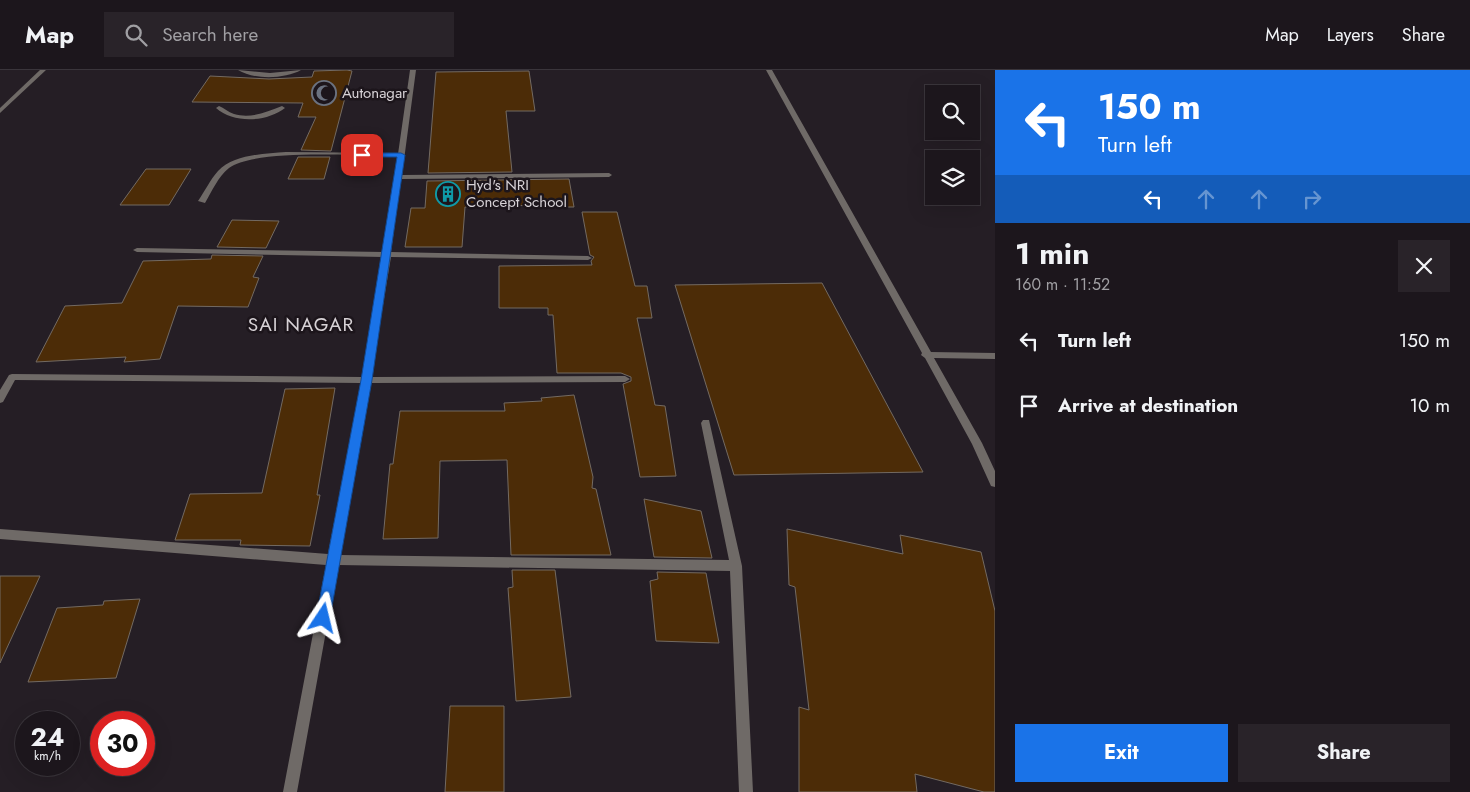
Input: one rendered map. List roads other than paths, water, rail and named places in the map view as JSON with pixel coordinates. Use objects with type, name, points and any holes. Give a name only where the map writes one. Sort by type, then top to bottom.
[{"type":"street","points":[[0,111],[44,70]]},
{"type":"street","points":[[241,70],[247,73],[285,74],[298,70]]},
{"type":"street","points":[[290,792],[366,380],[399,177],[413,70]]},
{"type":"street","points":[[769,70],[926,355],[977,443],[995,482]]},
{"type":"street","points":[[219,108],[226,114],[247,117],[270,115],[282,108]]},
{"type":"street","points":[[202,201],[224,170],[242,159],[284,155],[401,155]]},
{"type":"street","points":[[399,177],[609,175]]},
{"type":"street","points":[[137,250],[588,258]]},
{"type":"street","points":[[926,355],[995,356]]},
{"type":"street","points":[[0,399],[12,377],[366,380],[624,379]]},
{"type":"street","points":[[706,423],[736,566],[746,792]]},
{"type":"street","points":[[0,534],[334,560],[736,566]]},
{"type":"place","name":"Autonagar","points":[[324,93]]},
{"type":"place","name":"Hyd's NRI Concept School","points":[[448,194]]},
{"type":"district","name":"SAI NAGAR","points":[[301,324]]}]
